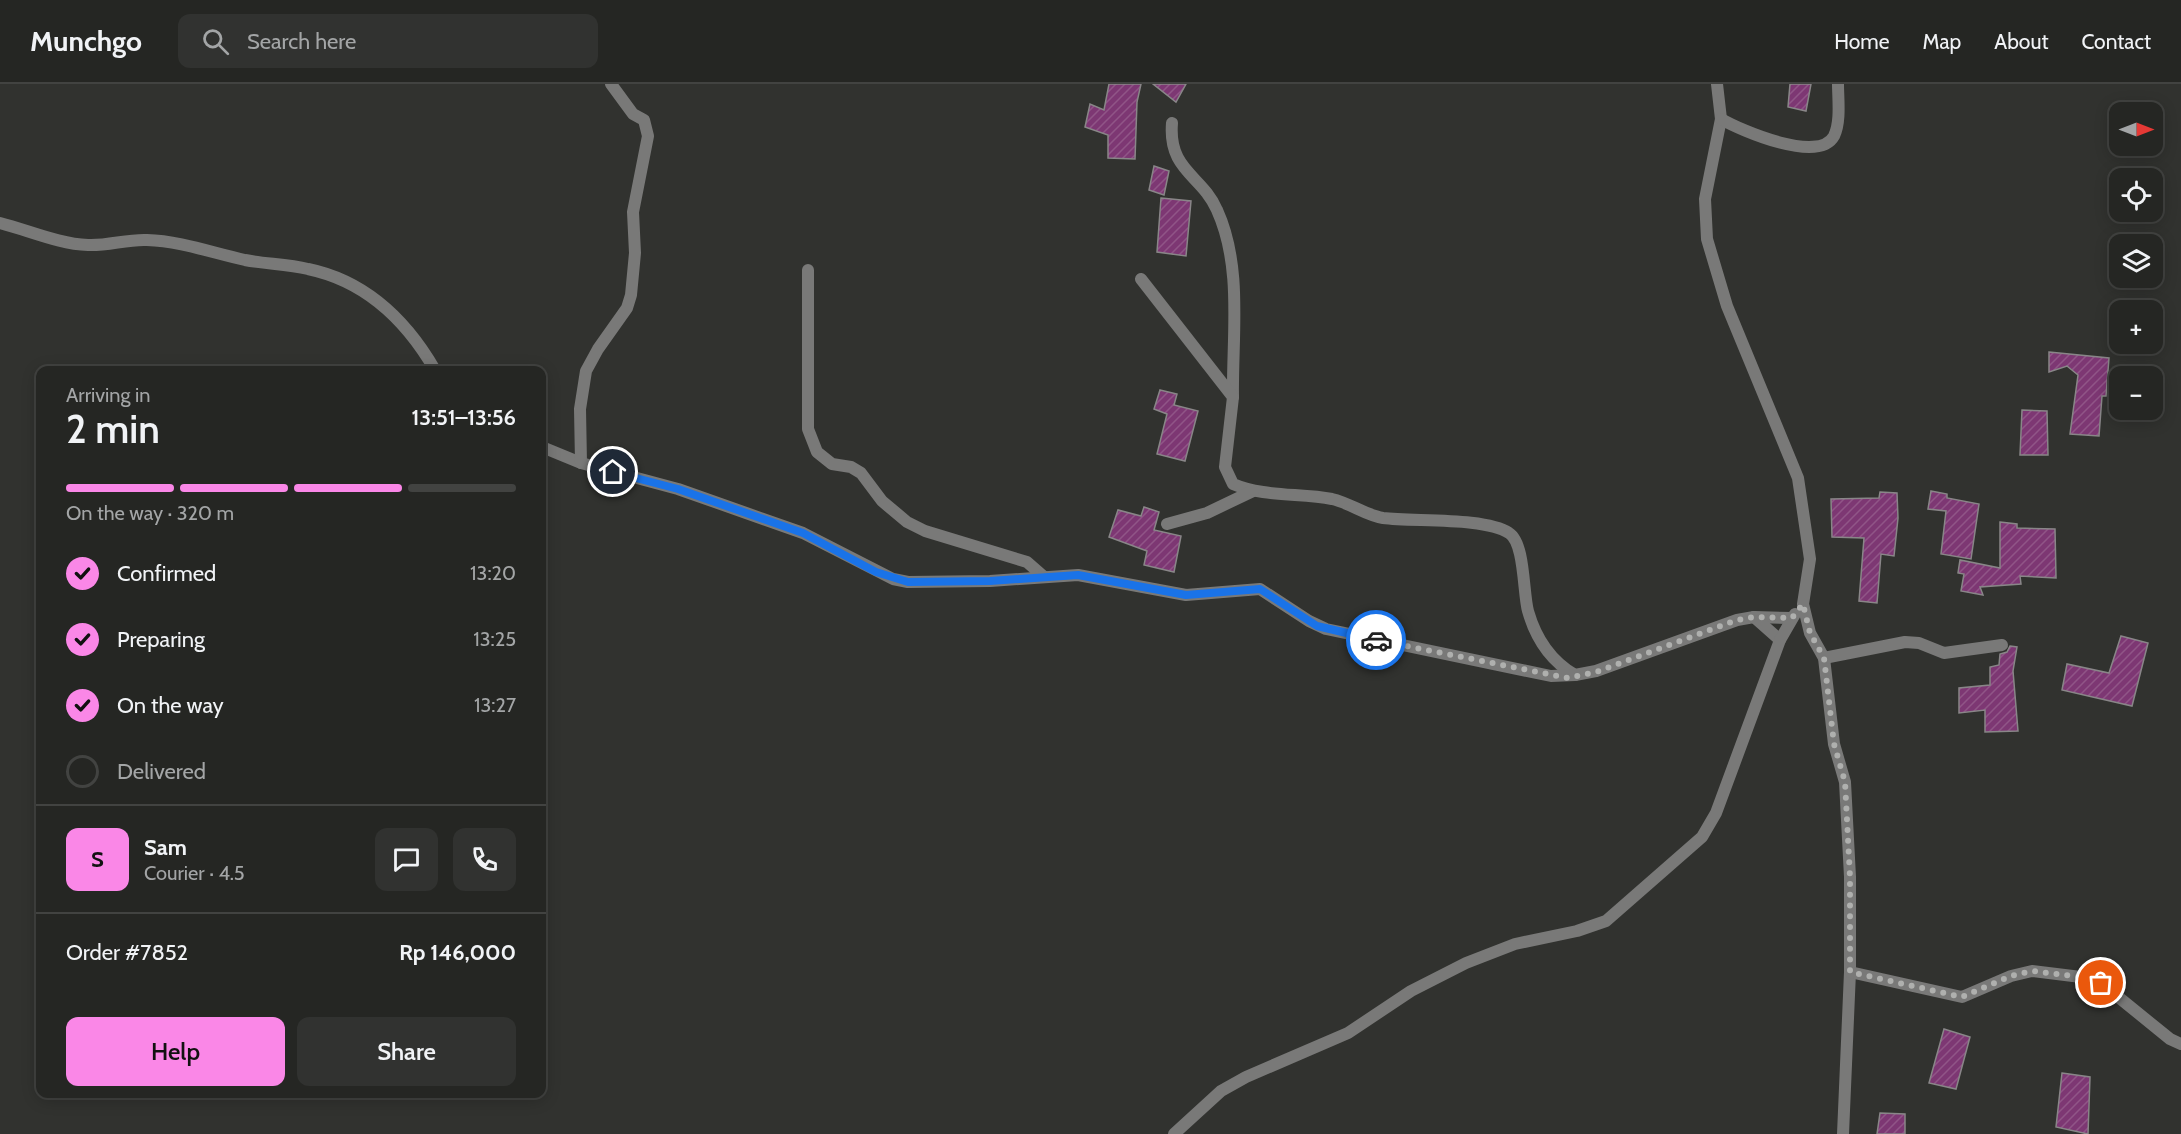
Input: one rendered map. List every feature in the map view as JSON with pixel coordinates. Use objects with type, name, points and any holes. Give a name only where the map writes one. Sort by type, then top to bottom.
[{"type":"street","points":[[581,463],[580,409],[586,371],[627,308],[631,295],[635,253],[633,212],[648,136],[644,120],[633,114],[611,84]]},
{"type":"street","points":[[1717,84],[1720,119],[1705,199],[1707,239],[1727,306],[1798,478],[1810,558],[1803,604],[1810,633],[1824,658],[1834,744],[1846,789],[1850,877],[1850,972],[1843,1134]]},
{"type":"street","points":[[1720,119],[1756,135],[1804,147],[1819,147],[1833,138],[1836,131],[1838,84]]},
{"type":"street","points":[[1172,123],[1171,139],[1179,162],[1216,208],[1229,246],[1233,293],[1233,397],[1226,475],[1233,484],[1253,490],[1329,498],[1380,518],[1487,526],[1510,533],[1518,545],[1528,612],[1552,659],[1575,675]]},
{"type":"street","points":[[0,223],[85,245],[131,240],[173,243],[247,260],[308,269],[335,277],[354,284],[374,297],[423,351],[432,366]]},
{"type":"street","points":[[808,270],[808,429],[818,452],[832,464],[851,467],[861,473],[882,501],[907,522],[925,531],[1027,562],[1043,576]]},
{"type":"street","points":[[1141,279],[1233,397]]},
{"type":"street","points":[[546,449],[581,463],[678,489],[803,533],[893,579],[908,582],[990,581],[1078,575],[1186,595],[1260,589],[1309,621],[1326,629],[1551,676],[1596,672],[1737,620],[1754,617],[1792,618]]},
{"type":"street","points":[[1167,524],[1207,513],[1253,490]]},
{"type":"street","points":[[1174,1134],[1221,1091],[1246,1077],[1348,1032],[1411,991],[1466,963],[1515,944],[1577,931],[1606,921],[1702,837],[1716,813],[1780,640],[1803,604]]},
{"type":"street","points":[[1754,617],[1780,640]]},
{"type":"street","points":[[1824,658],[1905,642],[1919,643],[1944,653],[2002,645]]},
{"type":"street","points":[[1850,972],[1962,997],[2021,972],[2032,971],[2089,978],[2101,983],[2170,1039],[2181,1044]]},
{"type":"building","points":[[1109,84],[1141,84],[1137,102],[1135,159],[1108,158],[1108,135],[1085,127],[1090,104],[1104,110]]},
{"type":"building","points":[[1153,84],[1186,84],[1176,102]]},
{"type":"building","points":[[1790,84],[1811,84],[1806,111],[1788,107]]},
{"type":"building","points":[[1154,166],[1169,171],[1164,195],[1149,190]]},
{"type":"building","points":[[1161,198],[1191,201],[1186,256],[1157,252]]},
{"type":"building","points":[[2049,352],[2109,358],[2106,396],[2102,396],[2099,436],[2070,434],[2078,375],[2067,366],[2049,372]]},
{"type":"building","points":[[1160,390],[1177,394],[1174,405],[1198,411],[1185,461],[1157,454],[1167,414],[1154,409]]},
{"type":"building","points":[[2022,410],[2047,411],[2048,455],[2020,455]]},
{"type":"building","points":[[1931,491],[1947,494],[1947,498],[1979,504],[1971,559],[1941,554],[1946,511],[1928,509]]},
{"type":"building","points":[[1880,492],[1897,493],[1898,518],[1894,556],[1881,554],[1877,603],[1859,601],[1864,538],[1832,537],[1831,499],[1879,498]]},
{"type":"building","points":[[1144,507],[1159,512],[1154,530],[1181,536],[1174,572],[1144,565],[1147,551],[1109,537],[1118,510],[1141,516]]},
{"type":"building","points":[[2000,522],[2017,524],[2017,528],[2055,529],[2056,578],[2020,576],[2021,584],[1980,587],[1983,595],[1961,591],[1964,574],[1958,573],[1960,560],[2000,568]]},
{"type":"building","points":[[2121,636],[2148,643],[2132,706],[2062,690],[2067,664],[2109,673]]},
{"type":"building","points":[[2010,646],[2017,647],[2013,671],[2018,731],[1985,732],[1985,710],[1959,713],[1959,688],[1990,685],[1990,667],[1999,665],[2000,654],[2007,652]]},
{"type":"building","points":[[1944,1029],[1970,1037],[1956,1089],[1929,1083]]},
{"type":"building","points":[[2062,1073],[2090,1077],[2088,1134],[2056,1127]]},
{"type":"building","points":[[1880,1113],[1905,1114],[1905,1134],[1877,1134]]},
{"type":"way so far","points":[[1376,640],[1449,657],[1568,678],[1596,672],[1737,620],[1754,617],[1792,618],[1803,604],[1806,622],[1815,646],[1824,658],[1831,728],[1845,782],[1850,877],[1850,972],[1962,997],[2021,972],[2075,975],[2101,983]]},
{"type":"route","points":[[613,472],[678,489],[803,533],[893,579],[908,582],[990,581],[1078,575],[1186,595],[1260,589],[1317,626],[1376,640]]}]
